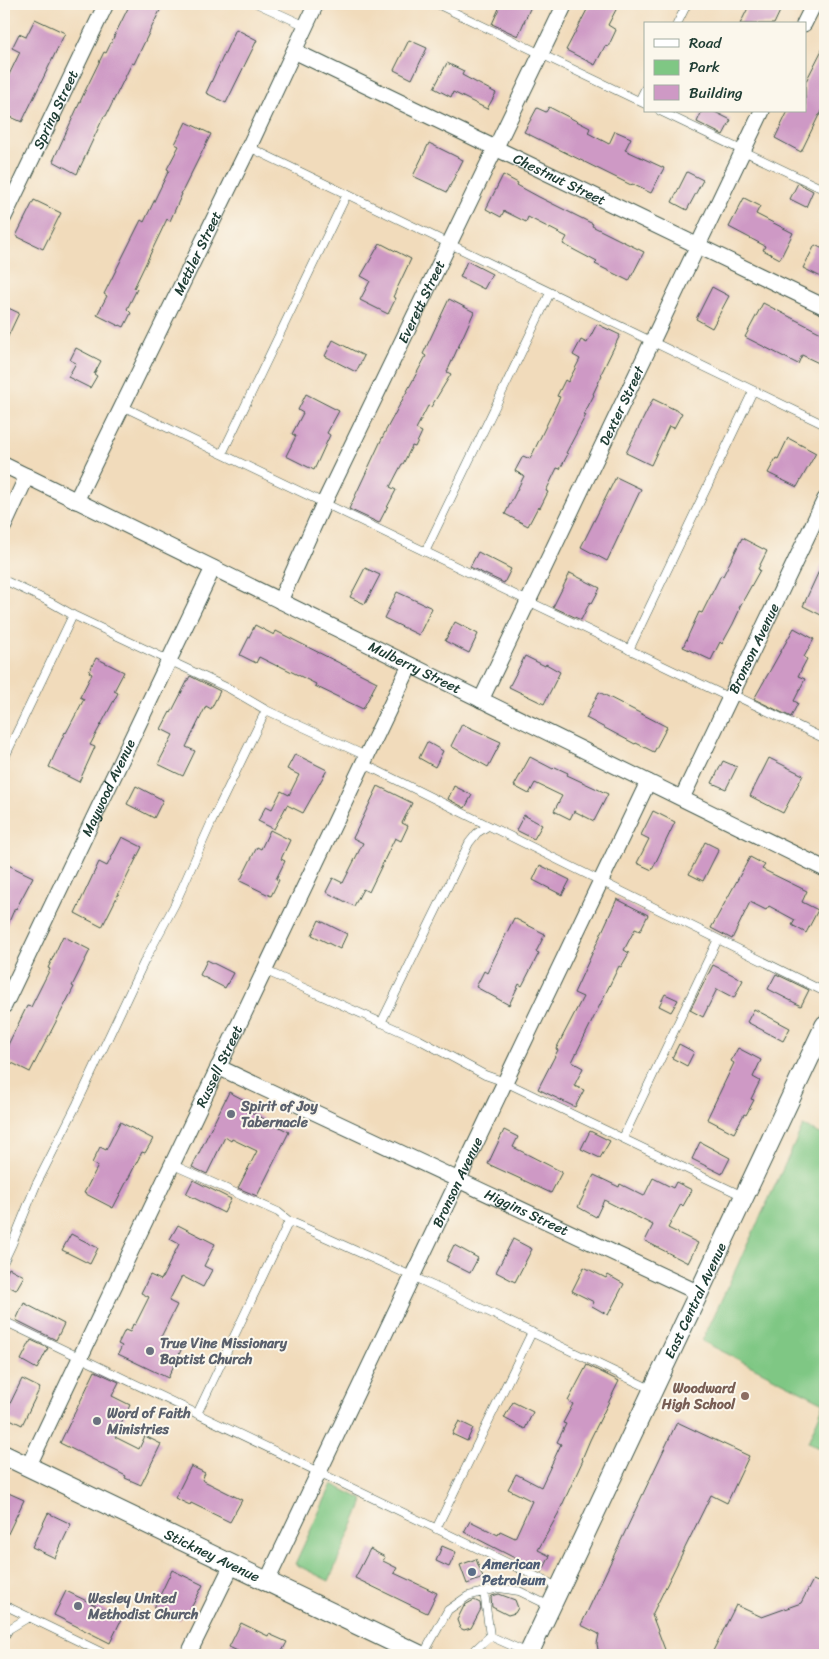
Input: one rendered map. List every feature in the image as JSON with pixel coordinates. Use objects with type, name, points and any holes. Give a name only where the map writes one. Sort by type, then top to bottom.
[{"type":"street","name":"Spring Street","points":[[4,216],[106,4]]},
{"type":"street","name":"Mettler Street","points":[[76,501],[249,147],[316,4]]},
{"type":"street","name":"Everett Street","points":[[280,601],[324,503],[565,4]]},
{"type":"street","points":[[805,22],[814,4]]},
{"type":"street","name":"Chestnut Street","points":[[294,51],[825,307]]},
{"type":"street","name":"Dexter Street","points":[[481,700],[762,112]]},
{"type":"street","name":"Mulberry Street","points":[[4,465],[825,869]]},
{"type":"street","points":[[4,526],[27,476]]},
{"type":"street","name":"Bronson Avenue","points":[[682,798],[825,499]]},
{"type":"street","name":"Maywood Avenue","points":[[4,1006],[213,568]]},
{"type":"street","name":"Russell Street","points":[[28,1467],[410,665]]},
{"type":"street","name":"Bronson Avenue","points":[[267,1581],[648,782]]},
{"type":"street","name":"East Central Avenue","points":[[528,1654],[825,1025]]},
{"type":"street","name":"Higgins Street","points":[[218,1067],[699,1293]]},
{"type":"street","name":"Stickney Avenue","points":[[4,1455],[421,1655]]},
{"type":"street","points":[[188,1655],[232,1564]]},
{"type":"lane","points":[[258,4],[306,26]]},
{"type":"lane","points":[[437,4],[642,103]]},
{"type":"lane","points":[[678,22],[687,4]]},
{"type":"lane","points":[[662,112],[825,190]]},
{"type":"lane","points":[[249,147],[825,425]]},
{"type":"lane","points":[[222,454],[347,194]]},
{"type":"lane","points":[[424,552],[550,293]]},
{"type":"lane","points":[[630,650],[754,391]]},
{"type":"lane","points":[[122,406],[528,602],[825,739]]},
{"type":"lane","points":[[4,580],[232,690],[266,710],[488,826],[825,992]]},
{"type":"lane","points":[[4,759],[73,614]]},
{"type":"lane","points":[[4,1261],[36,1185],[77,1104],[144,962],[175,904],[212,821],[266,710]]},
{"type":"lane","points":[[382,1023],[469,843],[477,833],[488,826]]},
{"type":"lane","points":[[623,1138],[718,939]]},
{"type":"lane","points":[[264,970],[420,1040],[485,1075],[505,1082],[745,1196]]},
{"type":"lane","points":[[172,1164],[278,1212],[289,1221],[412,1278],[449,1293],[653,1390]]},
{"type":"lane","points":[[197,1414],[289,1221]]},
{"type":"lane","points":[[4,1322],[560,1588]]},
{"type":"lane","points":[[436,1529],[532,1332]]},
{"type":"lane","points":[[421,1655],[448,1610],[468,1596],[499,1588],[519,1591],[551,1606]]},
{"type":"lane","points":[[484,1592],[490,1636]]},
{"type":"lane","points":[[4,1605],[107,1655]]},
{"type":"lane","points":[[4,1637],[9,1629],[29,1618]]},
{"type":"lane","points":[[490,1636],[528,1654]]},
{"type":"lane","points":[[472,1655],[490,1636]]},
{"type":"green space","points":[[803,1126],[825,1136],[825,1451],[808,1442],[824,1403],[702,1341]]},
{"type":"green space","points":[[332,1484],[364,1500],[329,1581],[295,1564]]},
{"type":"building","points":[[130,4],[163,4],[134,64],[132,63],[106,116],[104,116],[77,174],[53,161],[104,52],[106,53]]},
{"type":"building","points":[[501,4],[532,4],[518,36],[492,24]]},
{"type":"building","points":[[590,4],[619,4],[608,25],[616,30],[608,47],[605,46],[595,65],[566,50]]},
{"type":"building","points":[[750,4],[775,4],[782,7],[775,22],[741,22]]},
{"type":"building","points":[[35,19],[65,33],[22,122],[4,114],[4,85],[20,52],[12,48],[19,34],[26,37]]},
{"type":"building","points":[[236,29],[257,40],[226,103],[206,93]]},
{"type":"building","points":[[409,40],[427,48],[412,79],[394,70]]},
{"type":"building","points":[[825,44],[825,105],[801,152],[775,138],[788,112],[806,112],[806,81]]},
{"type":"building","points":[[447,63],[464,71],[462,75],[496,93],[487,109],[453,92],[451,97],[434,88]]},
{"type":"building","points":[[549,107],[590,128],[588,133],[609,144],[615,131],[631,138],[625,150],[664,168],[651,193],[524,132],[537,108],[546,112]]},
{"type":"building","points":[[702,112],[715,112],[731,120],[723,135],[697,122]]},
{"type":"building","points":[[186,122],[211,134],[181,194],[170,221],[167,219],[134,288],[137,289],[127,309],[131,313],[124,327],[119,326],[97,315],[107,296],[104,294],[141,220],[144,222],[169,170],[167,169],[179,146],[175,144]]},
{"type":"building","points":[[429,143],[463,160],[447,192],[413,176]]},
{"type":"building","points":[[687,172],[703,180],[687,210],[672,202]]},
{"type":"building","points":[[503,175],[539,197],[593,224],[592,226],[644,252],[629,281],[595,264],[597,262],[563,244],[567,237],[528,217],[526,222],[504,211],[501,217],[486,209]]},
{"type":"building","points":[[798,183],[813,191],[806,207],[790,199]]},
{"type":"building","points":[[744,198],[760,206],[756,214],[793,233],[780,259],[763,250],[765,246],[729,227]]},
{"type":"building","points":[[34,200],[61,213],[43,249],[16,236]]},
{"type":"building","points":[[380,243],[411,259],[393,297],[396,298],[388,314],[360,300],[370,281],[361,276]]},
{"type":"building","points":[[815,245],[825,250],[825,279],[803,268]]},
{"type":"building","points":[[467,261],[492,274],[484,289],[460,277]]},
{"type":"building","points":[[712,287],[729,296],[712,328],[696,319]]},
{"type":"building","points":[[449,299],[474,312],[447,372],[451,374],[431,407],[428,406],[416,429],[422,432],[415,447],[412,446],[390,487],[396,490],[379,523],[349,509],[385,432],[426,356],[423,354]]},
{"type":"building","points":[[763,303],[825,335],[825,366],[802,355],[798,364],[745,337]]},
{"type":"building","points":[[4,306],[19,313],[4,345]]},
{"type":"building","points":[[597,324],[620,335],[584,414],[586,415],[566,453],[568,454],[560,469],[557,468],[540,508],[538,507],[528,526],[505,514],[524,476],[515,471],[523,456],[530,459],[560,397],[557,396],[565,380],[568,382],[580,359],[573,355],[581,340],[587,343]]},
{"type":"building","points":[[333,340],[364,356],[356,372],[325,356]]},
{"type":"building","points":[[76,348],[101,361],[94,374],[97,376],[90,388],[68,377],[76,363],[70,360]]},
{"type":"building","points":[[306,394],[339,411],[327,433],[330,435],[314,470],[286,456],[296,436],[292,434],[303,413],[298,410]]},
{"type":"building","points":[[653,399],[682,413],[674,428],[669,426],[651,465],[626,453]]},
{"type":"building","points":[[788,438],[816,453],[797,487],[768,473],[776,458],[778,459]]},
{"type":"building","points":[[616,477],[641,489],[607,561],[581,547]]},
{"type":"building","points":[[742,538],[767,551],[758,569],[760,570],[739,608],[733,624],[722,644],[720,642],[711,660],[683,647],[699,612],[702,613]]},
{"type":"building","points":[[478,552],[511,569],[504,583],[470,567]]},
{"type":"building","points":[[825,558],[825,617],[803,606]]},
{"type":"building","points":[[365,568],[380,575],[365,604],[350,597]]},
{"type":"building","points":[[570,573],[600,588],[581,620],[553,607]]},
{"type":"building","points":[[397,592],[432,608],[419,635],[384,618]]},
{"type":"building","points":[[455,622],[478,634],[469,653],[445,641]]},
{"type":"building","points":[[255,625],[274,635],[276,631],[377,682],[363,709],[315,686],[316,684],[278,665],[259,657],[256,663],[240,655]]},
{"type":"building","points":[[794,628],[814,639],[804,657],[807,659],[798,676],[805,679],[794,701],[798,703],[791,717],[754,699]]},
{"type":"building","points":[[525,656],[560,672],[544,704],[509,687]]},
{"type":"building","points":[[96,658],[124,672],[114,691],[118,693],[90,745],[95,747],[79,782],[49,767],[65,732],[84,699],[80,697],[92,674],[89,672]]},
{"type":"building","points":[[190,676],[220,691],[211,709],[206,706],[186,747],[195,751],[183,776],[158,764],[173,735],[161,729]]},
{"type":"building","points":[[599,692],[667,727],[654,752],[586,718]]},
{"type":"building","points":[[462,724],[501,742],[488,767],[451,746]]},
{"type":"building","points":[[427,742],[443,751],[435,767],[419,758]]},
{"type":"building","points":[[295,754],[327,770],[303,813],[287,805],[274,829],[258,821],[266,806],[272,809],[281,791],[289,795],[299,775],[287,769]]},
{"type":"building","points":[[530,757],[553,769],[555,767],[568,773],[567,775],[608,794],[594,821],[574,811],[570,819],[554,811],[562,796],[535,783],[529,794],[514,786]]},
{"type":"building","points":[[769,758],[803,775],[783,813],[750,796]]},
{"type":"building","points":[[723,761],[737,767],[726,789],[712,783]]},
{"type":"building","points":[[136,786],[163,800],[154,818],[127,804]]},
{"type":"building","points":[[378,786],[412,803],[402,823],[408,826],[401,841],[395,838],[369,892],[363,889],[354,906],[326,892],[333,878],[343,883],[363,843],[353,838]]},
{"type":"building","points":[[454,786],[472,795],[465,808],[448,799]]},
{"type":"building","points":[[653,811],[675,822],[652,870],[637,863],[649,839],[641,835]]},
{"type":"building","points":[[524,815],[542,825],[534,839],[516,830]]},
{"type":"building","points":[[270,830],[290,840],[281,859],[285,861],[276,879],[279,880],[271,896],[240,881],[257,847],[261,849]]},
{"type":"building","points":[[122,837],[142,847],[102,927],[75,913],[99,862],[107,866]]},
{"type":"building","points":[[705,842],[719,849],[703,881],[689,874]]},
{"type":"building","points":[[750,857],[765,865],[762,869],[807,891],[802,902],[818,910],[806,933],[792,925],[795,920],[769,906],[766,910],[750,902],[732,939],[711,928]]},
{"type":"building","points":[[4,863],[33,877],[15,908],[4,933]]},
{"type":"building","points":[[540,865],[570,880],[562,895],[533,880]]},
{"type":"building","points":[[617,899],[648,915],[640,931],[635,929],[624,950],[629,953],[621,967],[619,966],[572,1062],[583,1068],[574,1086],[584,1090],[575,1107],[538,1089],[583,997],[574,993]]},
{"type":"building","points":[[514,918],[545,934],[536,952],[539,953],[522,986],[519,984],[509,1005],[476,987],[484,971],[487,973]]},
{"type":"building","points":[[319,920],[347,934],[340,949],[312,935]]},
{"type":"building","points":[[63,936],[90,950],[72,986],[74,987],[30,1072],[4,1059],[4,1053],[27,1006],[31,1007],[50,969],[48,968]]},
{"type":"building","points":[[207,960],[233,973],[225,988],[200,975]]},
{"type":"building","points":[[713,965],[743,980],[734,998],[717,989],[703,1017],[690,1010]]},
{"type":"building","points":[[776,974],[809,990],[801,1006],[768,989]]},
{"type":"building","points":[[665,994],[678,1000],[671,1012],[659,1006]]},
{"type":"building","points":[[754,1009],[790,1028],[783,1041],[747,1022]]},
{"type":"building","points":[[679,1044],[694,1052],[687,1066],[672,1058]]},
{"type":"building","points":[[738,1048],[761,1060],[753,1077],[760,1081],[751,1099],[754,1100],[734,1133],[707,1119],[734,1063],[731,1061]]},
{"type":"building","points":[[229,1092],[250,1103],[247,1110],[289,1132],[257,1196],[238,1188],[257,1151],[232,1139],[231,1141],[225,1137],[207,1174],[192,1167]]},
{"type":"building","points":[[120,1122],[153,1139],[145,1153],[142,1152],[113,1208],[84,1193],[98,1166],[92,1163],[100,1147],[106,1150]]},
{"type":"building","points":[[504,1130],[518,1137],[513,1147],[562,1172],[551,1193],[488,1164]]},
{"type":"building","points":[[590,1131],[610,1141],[600,1158],[581,1149]]},
{"type":"building","points":[[700,1142],[730,1158],[722,1174],[692,1159]]},
{"type":"building","points":[[594,1175],[619,1187],[620,1184],[644,1196],[653,1178],[673,1188],[676,1182],[692,1190],[683,1206],[681,1204],[668,1228],[698,1243],[688,1263],[645,1241],[653,1225],[604,1200],[596,1217],[578,1207]]},
{"type":"building","points":[[193,1180],[231,1199],[224,1213],[186,1194]]},
{"type":"building","points":[[178,1225],[215,1244],[204,1266],[212,1270],[203,1287],[182,1276],[169,1301],[177,1305],[161,1337],[182,1348],[168,1378],[118,1354],[122,1346],[118,1344],[125,1330],[130,1332],[133,1324],[135,1325],[149,1297],[141,1293],[150,1275],[161,1280],[179,1244],[170,1239]]},
{"type":"building","points":[[71,1234],[98,1248],[90,1264],[62,1250]]},
{"type":"building","points":[[513,1239],[532,1249],[515,1282],[496,1272]]},
{"type":"building","points":[[454,1245],[478,1258],[470,1273],[446,1261]]},
{"type":"building","points":[[584,1267],[606,1278],[608,1275],[624,1284],[608,1315],[592,1306],[594,1302],[572,1291]]},
{"type":"building","points":[[9,1268],[24,1276],[16,1290],[4,1284]]},
{"type":"building","points":[[24,1303],[64,1324],[56,1340],[16,1320]]},
{"type":"building","points":[[31,1340],[48,1348],[37,1369],[21,1360]]},
{"type":"building","points":[[587,1365],[619,1381],[590,1440],[583,1460],[558,1514],[538,1550],[550,1556],[542,1572],[464,1532],[470,1521],[498,1535],[500,1531],[515,1538],[532,1501],[508,1489],[516,1474],[541,1487],[561,1444],[557,1442],[566,1424],[563,1423],[573,1404],[568,1401]]},
{"type":"building","name":"Word of Faith Ministries","points":[[95,1371],[119,1382],[112,1396],[130,1405],[115,1437],[139,1449],[145,1436],[161,1444],[141,1485],[60,1443]]},
{"type":"building","points":[[22,1379],[40,1388],[22,1425],[4,1416]]},
{"type":"building","points":[[513,1402],[533,1412],[525,1429],[504,1418]]},
{"type":"building","points":[[459,1421],[473,1428],[467,1441],[452,1434]]},
{"type":"building","points":[[677,1422],[749,1456],[727,1503],[711,1495],[652,1615],[667,1655],[599,1655],[597,1644],[599,1634],[581,1625]]},
{"type":"building","points":[[191,1466],[205,1473],[202,1480],[242,1500],[230,1522],[191,1503],[190,1505],[175,1498]]},
{"type":"building","points":[[4,1491],[24,1500],[4,1542]]},
{"type":"building","points":[[48,1513],[71,1524],[55,1558],[32,1547]]},
{"type":"building","points":[[442,1546],[456,1552],[449,1567],[436,1561]]},
{"type":"building","points":[[370,1549],[385,1557],[383,1561],[397,1568],[394,1573],[437,1593],[427,1613],[355,1578]]},
{"type":"building","points":[[476,1559],[483,1578],[467,1584],[460,1565]]},
{"type":"building","points":[[172,1570],[203,1585],[189,1612],[185,1610],[180,1620],[154,1608]]},
{"type":"building","points":[[813,1580],[825,1585],[825,1655],[711,1655],[736,1605],[762,1617],[801,1603]]},
{"type":"building","name":"Wesley United Methodist Church","points":[[66,1591],[122,1618],[110,1643],[54,1615]]},
{"type":"building","points":[[499,1594],[515,1600],[518,1608],[515,1613],[508,1615],[492,1607],[492,1596]]},
{"type":"building","points":[[474,1600],[480,1603],[481,1609],[471,1628],[464,1630],[460,1628],[457,1620],[464,1606],[466,1607],[465,1605]]},
{"type":"building","points":[[241,1623],[268,1636],[269,1634],[287,1642],[280,1655],[246,1655],[229,1647]]},
{"type":"place","name":"Spirit of Joy Tabernacle","points":[[231,1114]]},
{"type":"place","name":"True Vine Missionary Baptist Church","points":[[150,1351]]},
{"type":"place","name":"Woodward High School","points":[[745,1396]]},
{"type":"place","name":"Word of Faith Ministries","points":[[97,1421]]},
{"type":"place","name":"American Petroleum","points":[[472,1572]]},
{"type":"place","name":"Wesley United Methodist Church","points":[[78,1606]]}]
